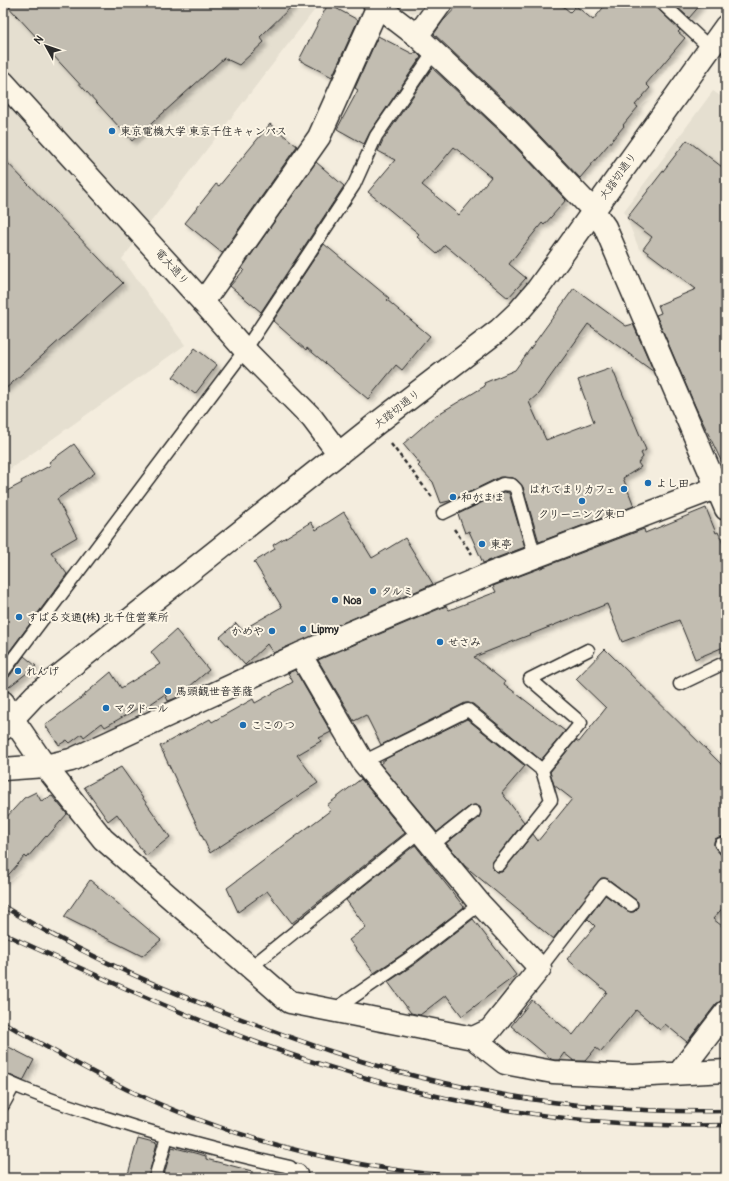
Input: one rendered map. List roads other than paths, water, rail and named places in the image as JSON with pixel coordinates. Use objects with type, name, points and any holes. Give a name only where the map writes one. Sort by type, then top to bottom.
[{"type":"street","points":[[417,36],[441,3]]},
{"type":"street","points":[[203,302],[319,137],[376,4],[417,36],[512,125],[594,210],[605,227],[721,486],[726,509]]},
{"type":"street","name":"大踏切通り","points":[[6,716],[35,695],[339,454],[499,330],[519,311],[537,290],[721,37]]},
{"type":"street","name":"電大通り","points":[[3,82],[245,350],[312,418],[339,454]]},
{"type":"street","points":[[3,769],[45,766],[71,760],[300,654],[487,575],[721,486]]},
{"type":"street","points":[[300,654],[362,762],[480,904],[540,968],[490,1030],[473,1038]]},
{"type":"street","points":[[6,716],[102,839],[290,1002],[473,1038],[505,1063],[553,1072],[633,1076],[726,1071]]},
{"type":"street","points":[[679,1073],[726,1012]]},
{"type":"lane","points":[[662,3],[721,37]]},
{"type":"lane","points":[[3,672],[245,350],[354,185],[376,136],[434,52]]},
{"type":"lane","points":[[443,513],[503,484],[512,485],[516,489],[534,557]]},
{"type":"lane","points":[[542,770],[581,723],[530,679],[588,650]]},
{"type":"lane","points":[[680,684],[726,662]]},
{"type":"lane","points":[[362,762],[468,710],[542,770],[551,800],[499,865]]},
{"type":"lane","points":[[250,967],[426,839],[474,812]]},
{"type":"lane","points":[[540,968],[604,885],[631,904]]},
{"type":"lane","points":[[333,1011],[410,958],[480,904]]},
{"type":"lane","points":[[3,1105],[8,1082],[59,1103],[122,1124],[255,1160],[290,1167],[295,1176]]},
{"type":"lane","points":[[155,1178],[167,1137]]},
{"type":"railway","points":[[3,906],[83,951],[166,989],[305,1043],[417,1077],[514,1097],[584,1106],[620,1109],[726,1111]]},
{"type":"railway","points":[[3,933],[27,945],[212,1025],[297,1057],[375,1080],[474,1104],[574,1119],[675,1125],[726,1125]]},
{"type":"railway","points":[[3,1022],[96,1074],[128,1090],[170,1109],[258,1140],[304,1152],[396,1170],[488,1178]]},
{"type":"place","name":"東京電機大学 東京千住キャンパス","points":[[112,131]]},
{"type":"place","name":"よし田","points":[[648,483]]},
{"type":"place","name":"はれてまりカフェ","points":[[624,489]]},
{"type":"place","name":"和がまま","points":[[453,497]]},
{"type":"place","name":"クリーニング東口","points":[[582,501]]},
{"type":"place","name":"東亭","points":[[482,544]]},
{"type":"place","name":"タルミ","points":[[373,591]]},
{"type":"place","name":"Noa","points":[[335,600]]},
{"type":"place","name":"すばる交通(株) 北千住営業所","points":[[19,617]]},
{"type":"place","name":"Lipmy","points":[[303,629]]},
{"type":"place","name":"かめや","points":[[272,631]]},
{"type":"place","name":"せさみ","points":[[440,642]]},
{"type":"place","name":"れんげ","points":[[18,671]]},
{"type":"place","name":"馬頭観世音菩薩","points":[[168,691]]},
{"type":"place","name":"マタドール","points":[[106,708]]},
{"type":"place","name":"ここのつ","points":[[243,725]]}]
